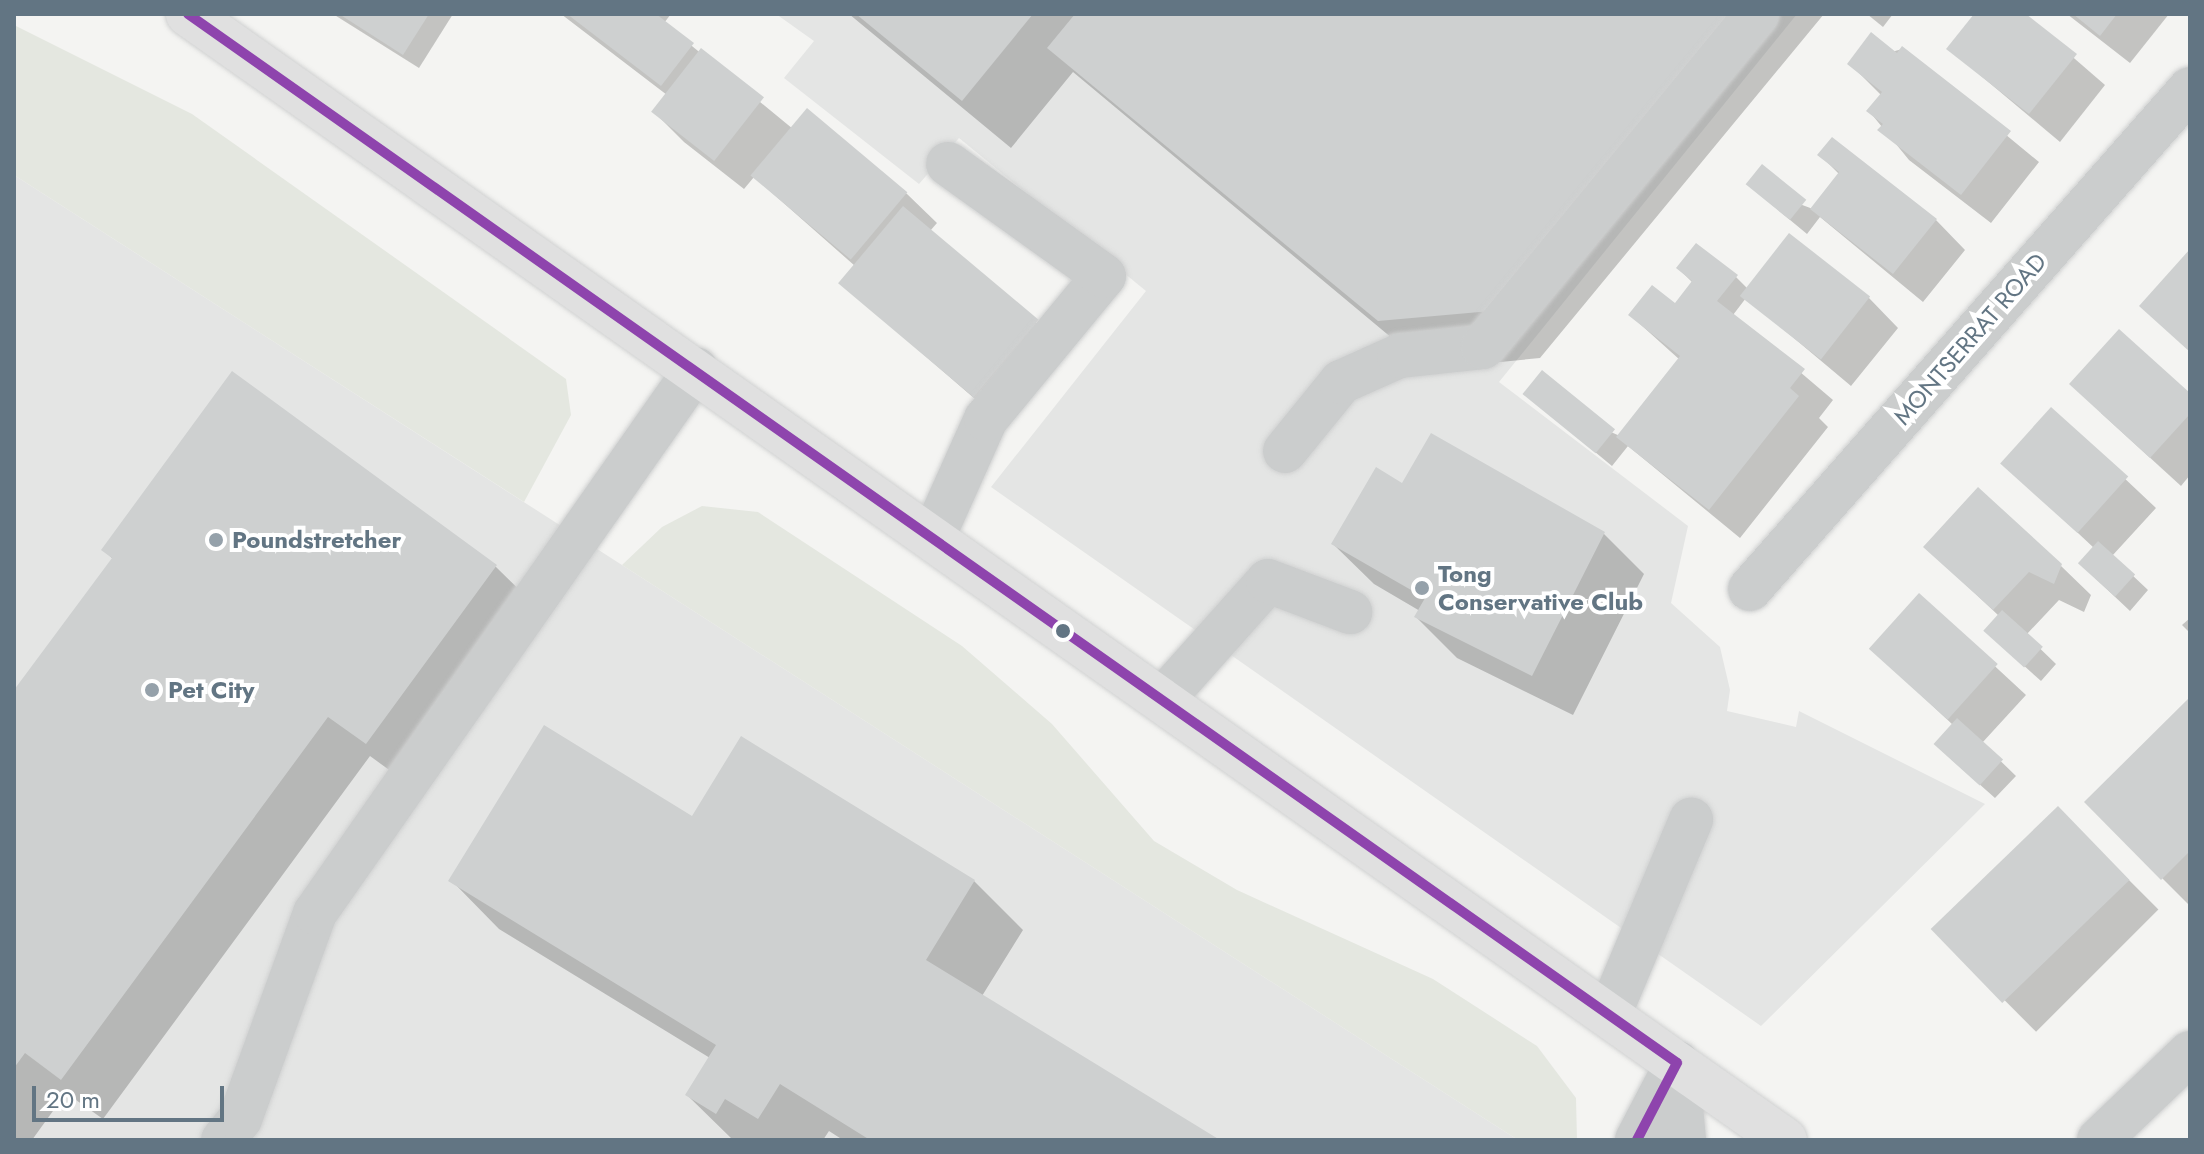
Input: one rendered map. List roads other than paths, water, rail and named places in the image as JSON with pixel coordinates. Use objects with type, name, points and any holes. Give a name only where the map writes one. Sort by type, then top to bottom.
[{"type":"highway","points":[[188,14],[934,535],[1785,1140]]},
{"type":"street","points":[[1285,451],[1341,382],[1399,356],[1483,347],[1757,14]]},
{"type":"street","name":"MONTSERRAT ROAD","points":[[1750,589],[2190,89]]},
{"type":"street","points":[[934,535],[986,419],[1104,276],[948,164]]},
{"type":"street","points":[[223,1140],[240,1119],[315,913],[696,369]]},
{"type":"street","points":[[1162,700],[1268,581],[1350,612]]},
{"type":"street","points":[[1609,1015],[1691,820]]},
{"type":"street","points":[[2099,1140],[2190,1053]]},
{"type":"street","points":[[1637,1140],[1677,1063]]},
{"type":"street","points":[[1677,1063],[1684,1140]]},
{"type":"place","name":"Poundstretcher","points":[[216,540]]},
{"type":"place","name":"Tong Conservative Club","points":[[1422,588]]},
{"type":"place","name":"Pet City","points":[[152,690]]}]
